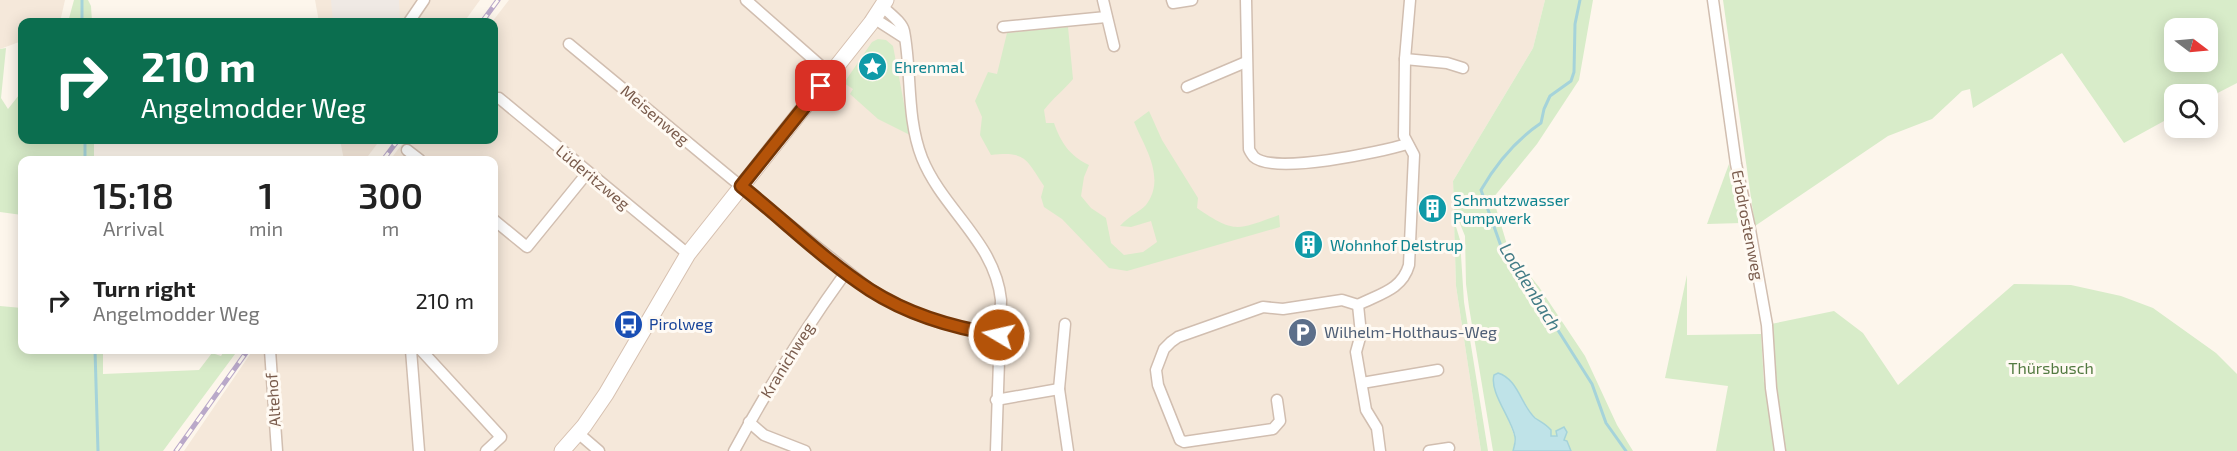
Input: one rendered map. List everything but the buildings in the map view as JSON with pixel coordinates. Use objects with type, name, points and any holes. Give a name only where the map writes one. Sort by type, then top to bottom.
[{"type":"street","points":[[412,18],[424,0]]},
{"type":"street","points":[[746,0],[830,74]]},
{"type":"street","points":[[1103,0],[1114,46]]},
{"type":"street","points":[[1172,0],[1173,3],[1192,0]]},
{"type":"street","points":[[1246,0],[1249,149],[1253,157],[1263,161],[1293,163],[1344,159],[1407,144]]},
{"type":"street","points":[[1277,400],[1280,421],[1273,429],[1185,442],[1180,440],[1158,385],[1156,370],[1159,359],[1164,349],[1178,337],[1263,307],[1283,309],[1342,300],[1358,305],[1397,285],[1405,278],[1408,266],[1414,154],[1404,136],[1405,59],[1410,0]]},
{"type":"street","name":"Erbdrostenweg","points":[[1713,0],[1736,164],[1767,325],[1771,388],[1780,451]]},
{"type":"street","points":[[562,451],[606,394],[688,254],[881,9],[904,30],[914,131],[922,158],[936,185],[964,223],[999,280],[1001,300],[996,451]]},
{"type":"street","points":[[1003,27],[1106,17]]},
{"type":"street","name":"Meisenweg","points":[[569,44],[846,272],[871,290],[916,314],[967,330],[999,335]]},
{"type":"street","points":[[1405,59],[1447,63],[1463,68]]},
{"type":"street","points":[[1187,87],[1246,62]]},
{"type":"street","name":"Lüderitzweg","points":[[499,98],[688,254]]},
{"type":"street","points":[[407,150],[415,156]]},
{"type":"street","points":[[498,223],[527,247],[588,172]]},
{"type":"street","name":"Kranichweg","points":[[734,451],[797,341],[846,272]]},
{"type":"street","points":[[1358,305],[1361,334],[1356,352],[1366,410],[1377,428],[1380,451]]},
{"type":"street","points":[[1065,324],[1059,389],[1068,451]]},
{"type":"street","name":"Altehof","points":[[270,354],[277,451]]},
{"type":"street","points":[[411,354],[419,451]]},
{"type":"street","points":[[425,354],[501,437],[486,451]]},
{"type":"street","points":[[1362,383],[1438,370]]},
{"type":"street","points":[[996,400],[1059,389]]},
{"type":"street","points":[[749,422],[779,446],[805,451]]},
{"type":"street","points":[[578,433],[599,451]]},
{"type":"street","points":[[1429,451],[1449,448]]},
{"type":"shaded area","points":[[0,0],[65,0],[61,18],[18,18],[18,42],[0,49]]},
{"type":"shaded area","points":[[315,0],[480,0],[467,18],[318,18]]},
{"type":"shaded area","points":[[331,0],[399,0],[400,18],[333,18]]},
{"type":"shaded area","points":[[509,0],[1545,0],[1533,48],[1453,181],[1456,286],[1481,451],[184,451],[250,354],[498,354],[498,156],[393,156],[402,144],[498,144],[498,18],[495,18]]},
{"type":"shaded area","points":[[341,144],[377,144],[368,156],[343,156]]},
{"type":"green space","points":[[74,0],[88,0],[92,18],[69,18]]},
{"type":"green space","points":[[1545,0],[1593,0],[1579,80],[1537,144],[1493,198],[1508,248],[1539,287],[1585,356],[1617,425],[1633,451],[1571,451],[1564,440],[1564,435],[1551,436],[1545,426],[1532,414],[1514,385],[1498,373],[1501,400],[1515,438],[1513,451],[1493,451],[1466,284],[1465,236],[1454,209],[1453,181],[1533,48]]},
{"type":"green space","points":[[1723,0],[2237,0],[2237,83],[2218,93],[2218,84],[2164,84],[2164,121],[2124,143],[2062,53],[1973,108],[1970,89],[1962,91],[1932,119],[1888,136],[1755,226]]},
{"type":"green space","points":[[1068,27],[1073,79],[1044,110],[1046,123],[1054,123],[1067,148],[1089,165],[1084,177],[1081,196],[1091,208],[1106,218],[1111,243],[1124,255],[1143,252],[1157,242],[1151,221],[1131,227],[1120,226],[1146,205],[1153,192],[1154,172],[1134,122],[1149,111],[1162,140],[1198,198],[1197,208],[1220,222],[1236,227],[1254,224],[1279,215],[1280,227],[1127,271],[1109,268],[1062,219],[1044,207],[1041,197],[1044,186],[1029,163],[1012,154],[991,155],[980,135],[982,117],[975,101],[988,72],[997,74],[1007,33]]},
{"type":"green space","points":[[878,39],[886,40],[893,46],[910,135],[878,119],[850,94],[853,89],[844,83],[872,42]]},
{"type":"green space","points":[[6,48],[1,98],[8,109],[18,96],[18,144],[94,144],[94,156],[18,156],[18,214],[0,212],[0,49]]},
{"type":"green space","points":[[1729,164],[1742,223],[1707,224]]},
{"type":"green space","points":[[1454,220],[1460,240],[1464,302],[1488,451],[1481,451],[1456,286]]},
{"type":"green space","name":"Thürsbusch","points":[[1687,275],[1687,335],[1761,334],[1764,383],[1770,375],[1771,324],[1834,311],[1863,333],[1898,385],[2014,284],[2071,285],[2121,296],[2153,308],[2216,353],[2237,374],[2237,451],[1716,451],[1728,386],[1665,378]]},
{"type":"green space","points":[[0,306],[18,308],[18,354],[103,354],[103,374],[199,370],[211,354],[221,356],[235,354],[163,451],[0,451]]},
{"type":"water","points":[[1498,373],[1505,376],[1515,386],[1530,413],[1551,430],[1551,436],[1557,436],[1556,431],[1564,427],[1567,432],[1564,440],[1567,441],[1571,451],[1513,451],[1515,440],[1513,430],[1493,382],[1494,375]]},
{"type":"waterway","points":[[82,0],[82,18]]},
{"type":"waterway","name":"Loddenbach","points":[[1580,0],[1575,24],[1574,72],[1571,81],[1550,96],[1541,123],[1507,153],[1481,190],[1502,249],[1542,305],[1592,384],[1606,423],[1626,451]]},
{"type":"waterway","points":[[85,144],[85,156]]},
{"type":"waterway","points":[[95,354],[98,451]]},
{"type":"railway","points":[[485,18],[498,0]]},
{"type":"railway","points":[[386,156],[395,144]]},
{"type":"railway","points":[[176,451],[245,354]]},
{"type":"place","name":"Ehrenmal","points":[[873,67]]},
{"type":"place","name":"Schmutzwasser Pumpwerk","points":[[1432,209]]},
{"type":"place","name":"Wohnhof Delstrup","points":[[1309,245]]},
{"type":"place","name":"Pirolweg","points":[[628,324]]},
{"type":"place","name":"Wilhelm-Holthaus-Weg","points":[[1303,332]]},
{"type":"route","points":[[821,86],[741,186],[846,272],[891,302],[916,314],[967,330],[999,335]]}]
